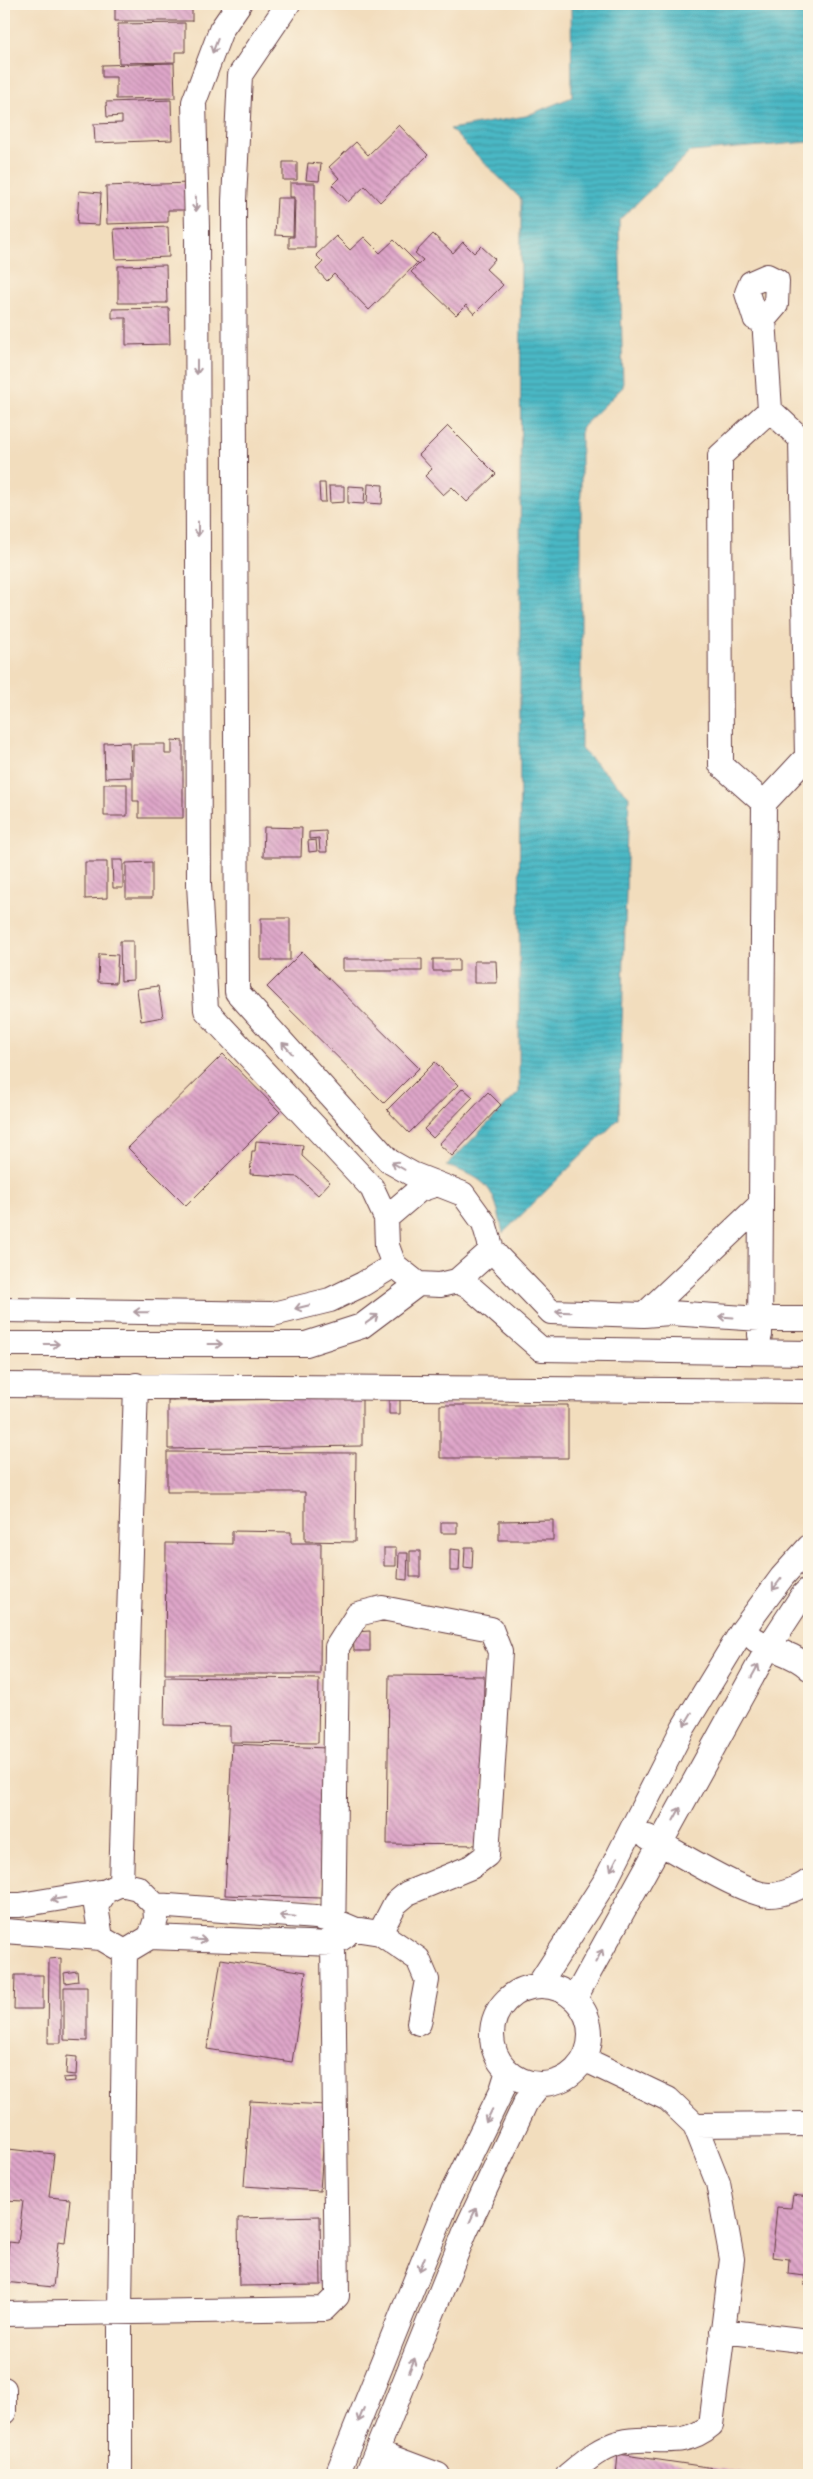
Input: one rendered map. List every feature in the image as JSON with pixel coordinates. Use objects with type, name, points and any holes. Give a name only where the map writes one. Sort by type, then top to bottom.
[{"type":"street","points":[[239,4],[221,30],[194,102],[197,226],[199,884],[206,1010],[372,1188],[386,1218],[387,1246],[394,1265],[418,1284],[440,1285],[457,1281],[492,1250]]},
{"type":"street","points":[[288,4],[240,75],[234,200],[237,992],[389,1161],[412,1174],[463,1194],[484,1223],[492,1250],[551,1312],[644,1316],[670,1313],[760,1319],[809,1319]]},
{"type":"street","points":[[760,1352],[764,803],[807,757],[802,438],[770,410],[764,320]]},
{"type":"street","points":[[764,803],[721,765],[720,456],[770,410]]},
{"type":"street","points":[[386,1218],[420,1190],[438,1184]]},
{"type":"street","points":[[644,1316],[760,1205]]},
{"type":"street","points":[[4,1310],[273,1314],[330,1300],[363,1284],[394,1265]]},
{"type":"street","points":[[457,1281],[470,1287],[541,1349],[809,1352]]},
{"type":"street","points":[[4,1344],[306,1344],[362,1326],[418,1284]]},
{"type":"street","points":[[4,1385],[809,1391]]},
{"type":"street","points":[[102,1938],[96,1906],[114,1888],[136,1385]]},
{"type":"street","points":[[538,1986],[606,1880],[683,1728],[742,1631],[782,1577],[809,1547]]},
{"type":"street","points":[[575,1998],[768,1648],[802,1596],[809,1589]]},
{"type":"street","points":[[4,2314],[324,2309],[337,2296],[333,1944],[345,1925],[337,1647],[358,1614],[382,1608],[491,1629],[500,1652],[486,1855],[471,1867],[408,1893],[395,1904],[380,1932]]},
{"type":"street","points":[[742,1631],[768,1648],[802,1662],[809,1668]]},
{"type":"street","points":[[632,1829],[749,1891],[770,1895],[802,1886],[809,1881]]},
{"type":"street","points":[[4,1905],[20,1905],[114,1888],[138,1888],[155,1905],[316,1917],[380,1932],[418,1959],[427,1980],[419,2022]]},
{"type":"street","points":[[150,1937],[156,1919],[155,1905]]},
{"type":"street","points":[[4,1931],[102,1938],[125,1952]]},
{"type":"street","points":[[125,1952],[150,1937],[333,1944]]},
{"type":"street","points":[[120,2475],[120,2311],[125,1952]]},
{"type":"street","points":[[538,1986],[551,1986],[575,1998],[585,2011],[590,2027],[590,2043],[584,2059],[576,2069],[566,2078],[540,2084],[528,2082],[508,2071],[498,2058],[492,2043],[493,2026],[498,2011],[508,1998],[522,1990],[538,1986]]},
{"type":"street","points":[[568,2475],[594,2452],[622,2442],[680,2439],[699,2435],[711,2426],[732,2259],[718,2183],[695,2125],[668,2099],[584,2059]]},
{"type":"street","points":[[508,2071],[502,2090],[446,2205],[338,2472],[366,2475],[377,2452],[464,2232],[526,2102],[540,2084]]},
{"type":"street","points":[[695,2125],[809,2124]]},
{"type":"street","points":[[722,2331],[809,2341]]},
{"type":"street","points":[[4,2389],[4,2412]]},
{"type":"street","points":[[377,2452],[425,2473]]},
{"type":"water","points":[[571,4],[809,4],[809,142],[690,152],[619,220],[623,387],[581,428],[581,749],[629,796],[619,1119],[503,1233],[493,1196],[488,1188],[472,1176],[446,1166],[519,1092],[521,199],[450,129],[526,116],[572,97]]},
{"type":"building","points":[[115,4],[192,4],[192,21],[115,21]]},
{"type":"building","points":[[185,23],[185,52],[175,52],[175,62],[119,63],[118,24]]},
{"type":"building","points":[[174,63],[175,98],[116,99],[116,77],[102,77],[102,65]]},
{"type":"building","points":[[171,100],[172,140],[95,143],[94,124],[122,123],[122,116],[107,117],[106,102]]},
{"type":"building","points":[[399,125],[428,155],[380,202],[365,186],[348,202],[332,185],[339,178],[329,167],[356,142],[368,155]]},
{"type":"building","points":[[283,162],[297,162],[297,180],[283,180]]},
{"type":"building","points":[[308,163],[321,164],[319,181],[306,180]]},
{"type":"building","points":[[189,183],[190,210],[168,210],[168,222],[107,224],[106,186]]},
{"type":"building","points":[[290,183],[315,183],[315,248],[289,248],[289,237],[294,237],[295,197],[290,197]]},
{"type":"building","points":[[79,191],[101,193],[99,225],[77,224]]},
{"type":"building","points":[[277,198],[294,198],[293,236],[275,235]]},
{"type":"building","points":[[168,227],[169,257],[116,259],[114,229]]},
{"type":"building","points":[[433,234],[453,253],[463,242],[474,253],[481,246],[495,259],[486,269],[503,285],[474,314],[466,305],[456,315],[411,272],[423,260],[415,253]]},
{"type":"building","points":[[336,236],[350,250],[364,237],[380,253],[394,240],[417,263],[369,310],[334,274],[327,281],[316,269],[323,262],[316,255]]},
{"type":"building","points":[[166,265],[167,303],[118,303],[118,266]]},
{"type":"building","points":[[169,308],[170,344],[126,345],[126,318],[112,318],[112,309]]},
{"type":"building","points":[[448,426],[496,474],[467,502],[452,487],[443,495],[425,476],[432,469],[419,455]]},
{"type":"building","points":[[319,483],[325,483],[326,502],[320,502]]},
{"type":"building","points":[[368,484],[383,485],[382,504],[367,503]]},
{"type":"building","points":[[329,486],[344,486],[344,502],[330,503]]},
{"type":"building","points":[[348,486],[365,487],[364,504],[348,503]]},
{"type":"building","points":[[172,740],[183,741],[183,818],[139,818],[139,801],[133,801],[133,744],[165,744],[165,754],[172,754]]},
{"type":"building","points":[[130,742],[131,777],[105,778],[104,743]]},
{"type":"building","points":[[104,784],[127,784],[127,816],[104,816]]},
{"type":"building","points":[[264,827],[302,828],[301,857],[263,857]]},
{"type":"building","points":[[326,831],[327,852],[320,852],[319,838],[309,839],[309,832]]},
{"type":"building","points":[[316,840],[317,851],[309,852],[308,841]]},
{"type":"building","points":[[112,860],[123,860],[123,888],[113,888]]},
{"type":"building","points":[[85,862],[107,862],[107,898],[85,899]]},
{"type":"building","points":[[152,862],[152,898],[126,898],[126,863]]},
{"type":"building","points":[[261,918],[290,918],[290,960],[261,960]]},
{"type":"building","points":[[120,941],[133,941],[133,980],[121,981]]},
{"type":"building","points":[[302,952],[419,1068],[384,1103],[267,987]]},
{"type":"building","points":[[99,954],[118,955],[116,983],[98,982]]},
{"type":"building","points":[[343,959],[422,959],[422,971],[343,971]]},
{"type":"building","points":[[433,959],[459,959],[459,971],[433,971]]},
{"type":"building","points":[[474,961],[496,961],[497,983],[474,983]]},
{"type":"building","points":[[158,986],[163,1017],[141,1021],[137,989]]},
{"type":"building","points":[[223,1054],[280,1112],[186,1206],[128,1148]]},
{"type":"building","points":[[435,1062],[458,1085],[409,1133],[387,1110]]},
{"type":"building","points":[[463,1088],[473,1097],[433,1138],[424,1129]]},
{"type":"building","points":[[488,1092],[501,1105],[452,1156],[439,1144]]},
{"type":"building","points":[[256,1141],[303,1145],[302,1156],[330,1182],[318,1195],[298,1177],[250,1174],[252,1151],[255,1151]]},
{"type":"building","points":[[389,1396],[400,1396],[400,1414],[389,1414]]},
{"type":"building","points":[[362,1398],[362,1446],[168,1449],[168,1401]]},
{"type":"building","points":[[440,1405],[568,1405],[568,1458],[440,1458]]},
{"type":"building","points":[[167,1452],[356,1453],[355,1542],[305,1541],[305,1492],[167,1492]]},
{"type":"building","points":[[553,1520],[553,1540],[499,1540],[499,1521]]},
{"type":"building","points":[[441,1522],[457,1522],[457,1533],[441,1533]]},
{"type":"building","points":[[232,1531],[291,1532],[291,1543],[321,1543],[320,1674],[165,1674],[166,1543],[232,1544]]},
{"type":"building","points":[[465,1547],[473,1547],[472,1569],[464,1568]]},
{"type":"building","points":[[384,1548],[396,1548],[396,1566],[384,1566]]},
{"type":"building","points":[[450,1549],[460,1550],[459,1571],[450,1571]]},
{"type":"building","points":[[410,1551],[420,1551],[420,1577],[410,1577]]},
{"type":"building","points":[[399,1553],[408,1553],[407,1580],[398,1579]]},
{"type":"building","points":[[370,1631],[370,1651],[354,1651],[353,1632]]},
{"type":"building","points":[[389,1675],[484,1676],[482,1845],[387,1844]]},
{"type":"building","points":[[165,1677],[319,1679],[318,1743],[230,1742],[230,1726],[164,1725]]},
{"type":"building","points":[[232,1744],[327,1748],[321,1898],[225,1895]]},
{"type":"building","points":[[61,1958],[61,2043],[48,2043],[49,1959]]},
{"type":"building","points":[[221,1959],[306,1972],[292,2062],[207,2049]]},
{"type":"building","points":[[4,1963],[7,1963],[7,1987],[4,1987]]},
{"type":"building","points":[[77,1971],[78,1981],[65,1983],[64,1973]]},
{"type":"building","points":[[15,1975],[43,1975],[43,2009],[14,2009]]},
{"type":"building","points":[[64,1987],[87,1987],[87,2041],[64,2040]]},
{"type":"building","points":[[67,2056],[77,2057],[76,2075],[66,2074]]},
{"type":"building","points":[[76,2077],[76,2081],[64,2082],[63,2078]]},
{"type":"building","points":[[250,2101],[326,2105],[320,2191],[244,2186]]},
{"type":"building","points":[[8,2149],[54,2154],[49,2197],[70,2199],[65,2243],[58,2242],[53,2287],[4,2282],[9,2242],[18,2243],[23,2201],[4,2200]]},
{"type":"building","points":[[793,2195],[809,2197],[809,2285],[804,2285],[805,2276],[788,2274],[789,2259],[772,2257],[777,2207],[791,2208]]},
{"type":"building","points":[[320,2216],[321,2285],[239,2286],[238,2218]]},
{"type":"building","points":[[618,2454],[755,2474],[755,2475],[616,2475]]}]
